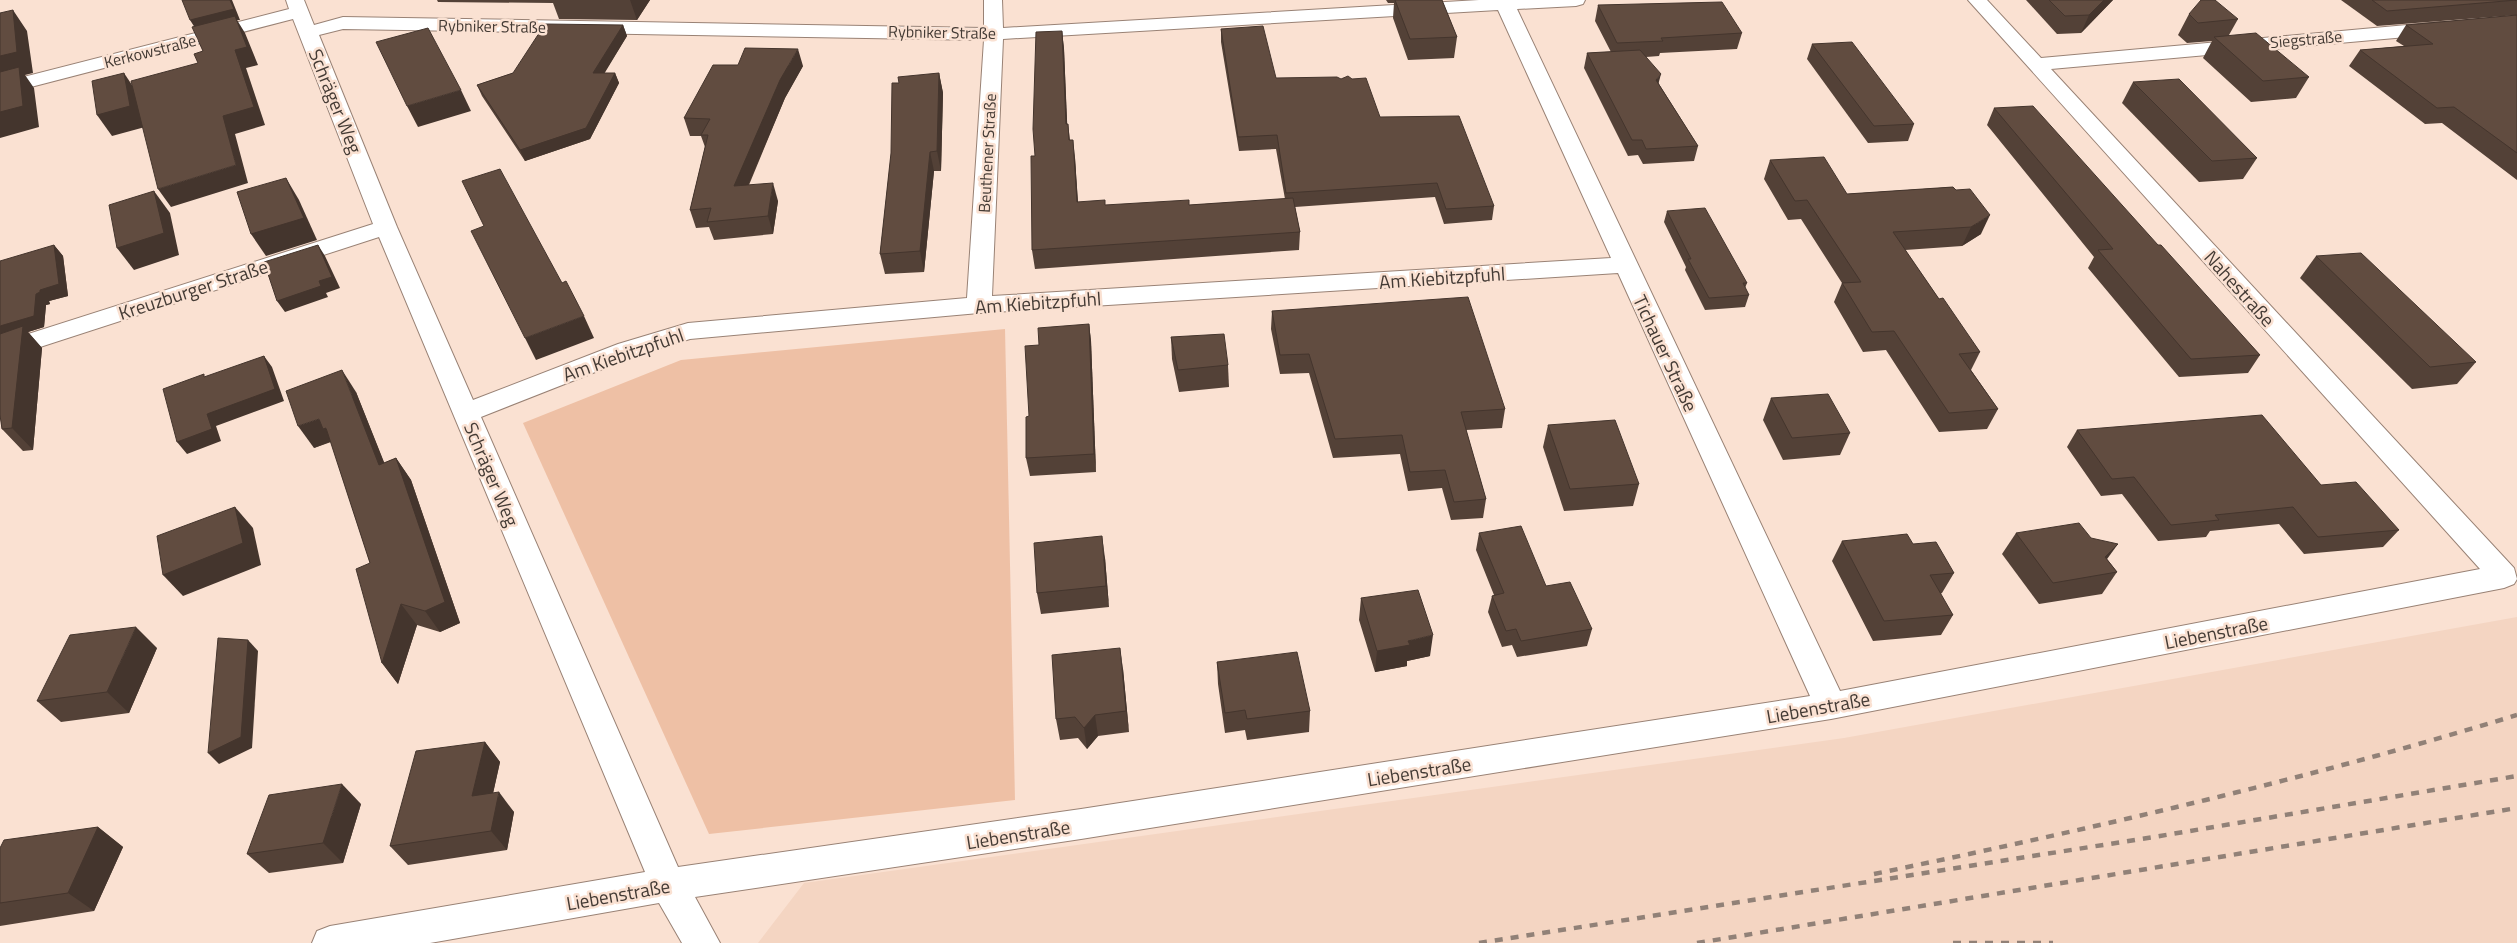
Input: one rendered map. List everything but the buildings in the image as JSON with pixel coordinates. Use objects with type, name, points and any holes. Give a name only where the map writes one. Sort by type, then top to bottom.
[{"type":"street","name":"Beuthener Straße","points":[[979,305],[994,34],[993,0]]},
{"type":"street","name":"Rybniker Straße","points":[[301,15],[343,23],[994,34],[1504,2],[1576,0]]},
{"type":"street","name":"Nahestraße","points":[[1977,0],[2504,576]]},
{"type":"street","name":"Tichauer Straße","points":[[1504,2],[1831,706]]},
{"type":"street","name":"Kerkowstraße","points":[[0,89],[301,15]]},
{"type":"street","name":"Schräger Weg","points":[[301,15],[386,227],[668,886],[702,943]]},
{"type":"street","name":"Siegstraße","points":[[2036,64],[2454,27]]},
{"type":"street","name":"Kreuzburger Straße","points":[[0,352],[386,227]]},
{"type":"street","name":"Am Kiebitzpfuhl","points":[[466,413],[627,350],[688,331],[979,305],[1625,265]]},
{"type":"street","name":"Liebenstraße","points":[[330,943],[668,886],[1073,826],[1831,706],[2504,576]]},
{"type":"shaded area","points":[[1005,329],[1015,800],[709,834],[523,423],[681,360]]},
{"type":"shaded area","points":[[2517,617],[2517,943],[758,943],[804,883],[1844,738]]},
{"type":"railway","points":[[1874,874],[2117,821],[2278,782],[2437,739],[2517,715]]},
{"type":"railway","points":[[1479,943],[2160,836],[2517,776]]},
{"type":"railway","points":[[1697,943],[2517,808]]},
{"type":"railway","points":[[1953,943],[2053,943]]}]
